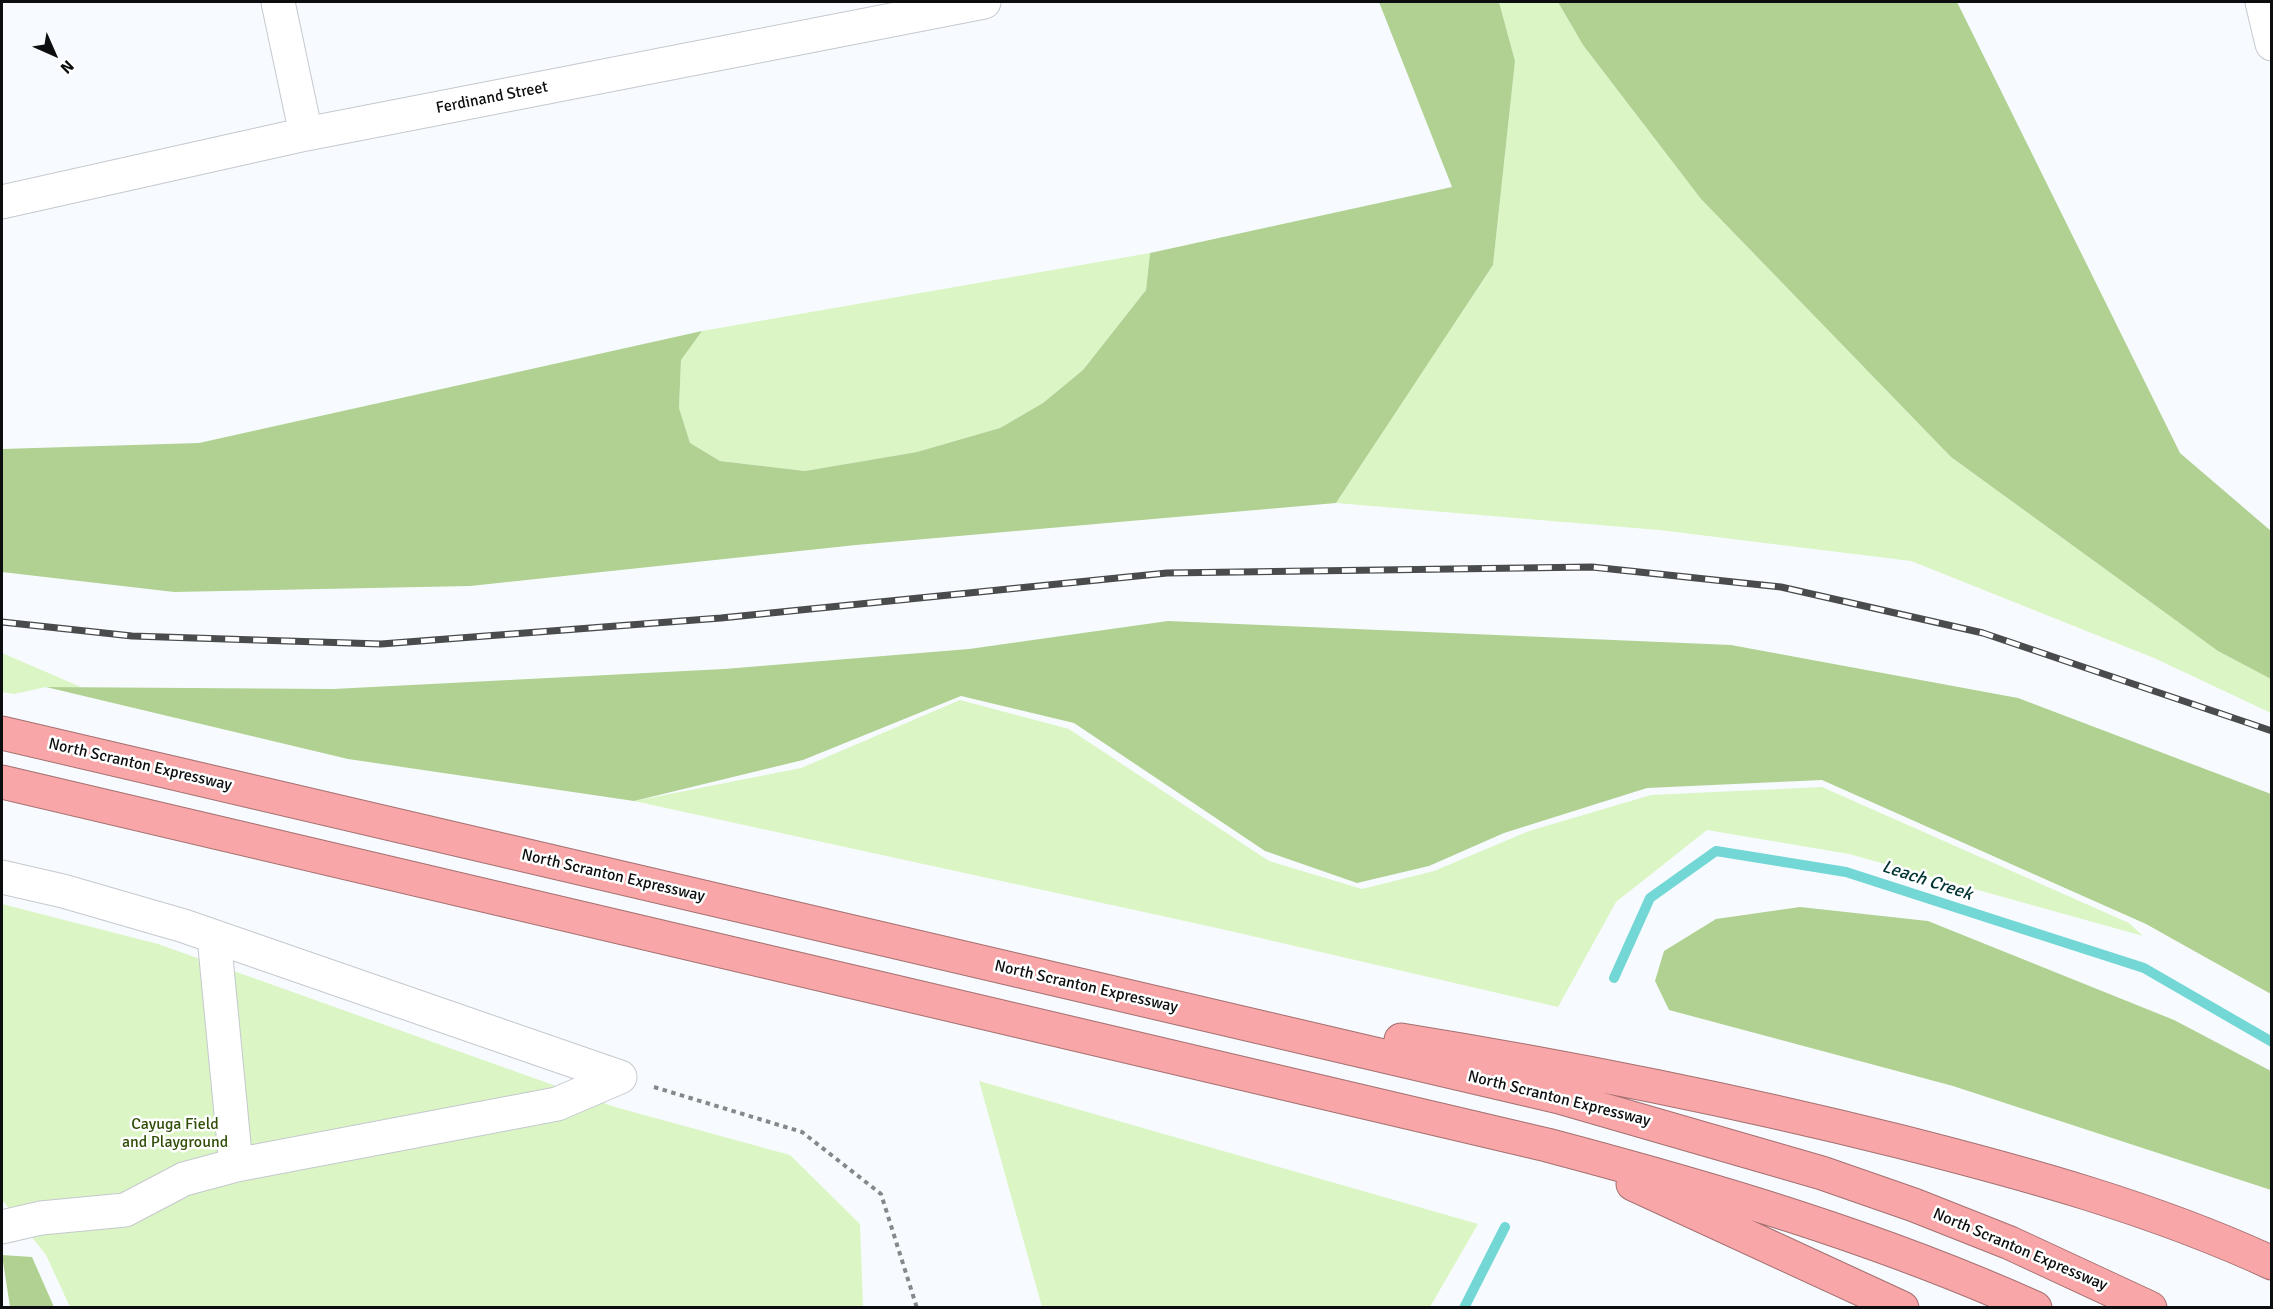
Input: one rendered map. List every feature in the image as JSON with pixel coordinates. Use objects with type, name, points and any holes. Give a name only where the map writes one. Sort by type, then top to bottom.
[{"type":"highway","name":"North Scranton Expressway","points":[[2,733],[1558,1097],[1822,1173],[1914,1205],[2010,1243],[2150,1308]]},
{"type":"highway","points":[[2,782],[1547,1144],[1682,1181],[1806,1219],[1897,1250],[2035,1308]]},
{"type":"highway","points":[[1121,995],[1538,1062],[1777,1111],[1965,1158],[2066,1188],[2164,1220],[2271,1263]]},
{"type":"highway","points":[[1547,1144],[1902,1308]]},
{"type":"street","points":[[278,2],[306,134]]},
{"type":"street","name":"Ferdinand Street","points":[[2,202],[306,134],[984,2]]},
{"type":"street","points":[[2262,2],[2271,44]]},
{"type":"street","points":[[2,877],[63,891],[214,937],[620,1077]]},
{"type":"street","points":[[214,937],[236,1165]]},
{"type":"street","points":[[2,1227],[41,1218],[125,1210],[184,1179],[236,1165],[557,1104],[620,1077]]},
{"type":"path","points":[[620,1077],[802,1132],[881,1194],[917,1308]]},
{"type":"green space","points":[[1379,2],[1499,2],[1515,61],[1493,265],[1336,503],[856,545],[470,586],[174,592],[2,572],[2,449],[199,443],[702,331],[681,360],[679,408],[690,443],[720,461],[805,471],[917,452],[1000,428],[1043,403],[1083,370],[1146,290],[1150,253],[1452,187]]},
{"type":"green space","points":[[1499,2],[1558,2],[1583,45],[1701,199],[1951,457],[2218,651],[2271,679],[2271,713],[2154,658],[1911,561],[1659,530],[1336,503],[1493,265],[1515,61]]},
{"type":"green space","points":[[1558,2],[1957,2],[2180,453],[2271,531],[2271,679],[2218,651],[1951,457],[1701,199],[1583,45]]},
{"type":"green space","points":[[1150,253],[1146,290],[1083,370],[1043,403],[1000,428],[917,452],[805,471],[720,461],[690,443],[679,408],[681,360],[702,331]]},
{"type":"green space","points":[[1168,621],[1731,645],[2018,698],[2271,794],[2271,994],[2146,924],[1822,780],[1647,788],[1504,833],[1429,866],[1357,883],[1265,851],[1074,723],[961,696],[803,760],[634,801],[348,759],[46,687],[333,689],[724,669],[969,649]]},
{"type":"green space","points":[[2,653],[81,687],[46,687],[14,694],[2,692]]},
{"type":"green space","points":[[960,700],[1069,729],[1269,861],[1362,889],[1434,871],[1529,831],[1651,795],[1822,787],[2129,923],[2143,936],[1849,854],[1707,830],[1616,902],[1558,1007],[1217,928],[634,801],[801,768]]},
{"type":"green space","name":"Cayuga Field and Playground","points":[[2,904],[158,944],[615,1107],[790,1155],[860,1224],[863,1307],[70,1307],[46,1255],[3,1201]]},
{"type":"green space","points":[[1800,907],[1928,921],[2174,1020],[2271,1071],[2271,1190],[1953,1086],[1669,1010],[1655,981],[1664,951],[1716,919]]},
{"type":"green space","points":[[979,1081],[1478,1224],[1430,1307],[1042,1307]]},
{"type":"green space","points":[[2,1255],[32,1257],[54,1307],[10,1307]]},
{"type":"waterway","name":"Leach Creek","points":[[1614,978],[1650,898],[1716,851],[1846,872],[2144,968],[2272,1042]]},
{"type":"waterway","name":"Leach Creek","points":[[1464,1308],[1505,1227]]},
{"type":"railway","points":[[2,622],[132,636],[381,644],[721,618],[1167,573],[1592,567],[1781,587],[1983,633],[2272,731]]}]
